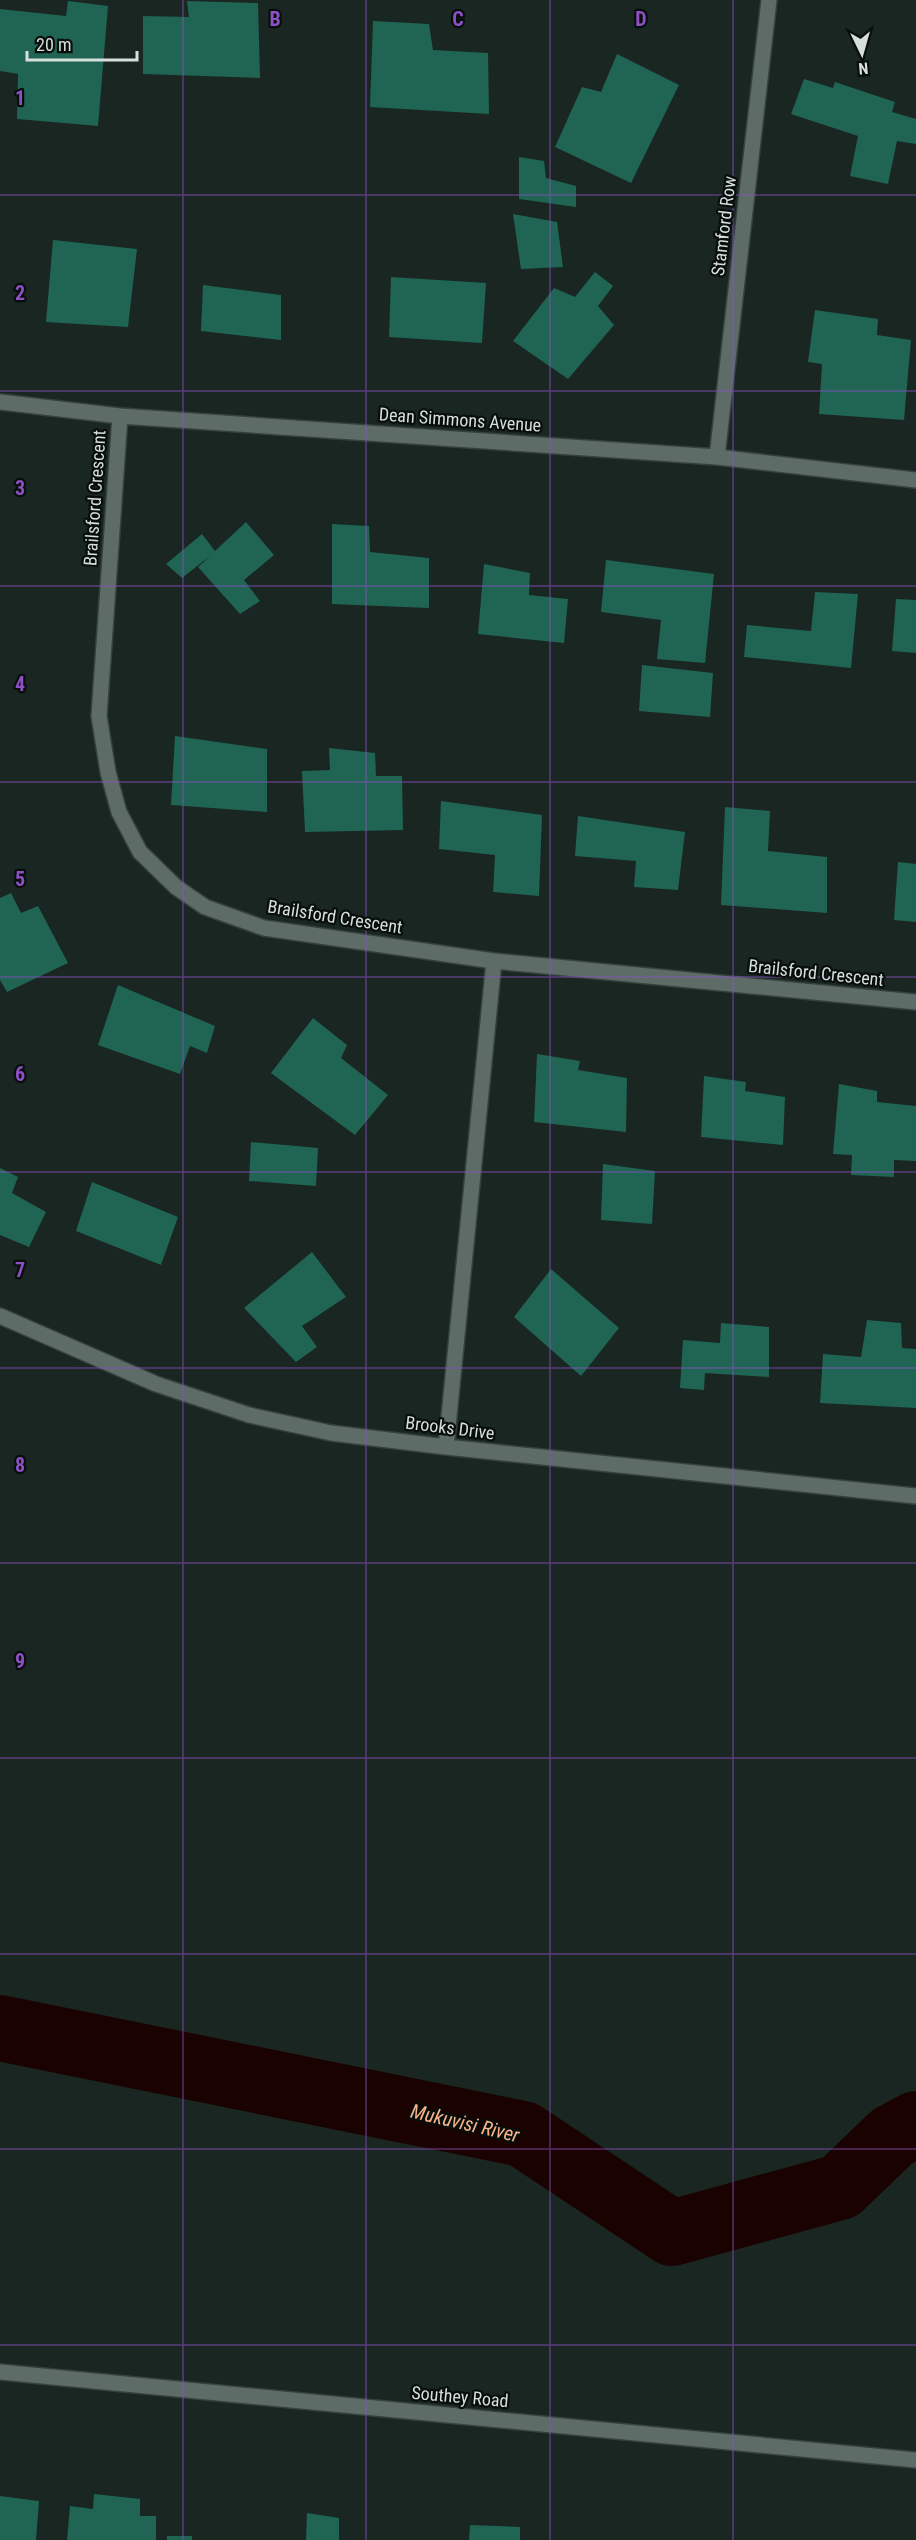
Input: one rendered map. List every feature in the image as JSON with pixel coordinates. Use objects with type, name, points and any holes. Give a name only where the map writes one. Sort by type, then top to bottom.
[{"type":"street","name":"Stamford Row","points":[[717,457],[770,0]]},
{"type":"street","name":"Dean Simmons Avenue","points":[[0,402],[120,416],[717,457],[916,480]]},
{"type":"street","name":"Brailsford Crescent","points":[[120,416],[99,716],[108,772],[119,812],[140,852],[176,887],[205,907],[264,928],[494,961],[916,1002]]},
{"type":"street","points":[[446,1448],[494,961]]},
{"type":"street","name":"Brooks Drive","points":[[0,1316],[156,1384],[249,1415],[331,1433],[446,1448],[916,1496]]},
{"type":"street","name":"Southey Road","points":[[0,2372],[916,2460]]},
{"type":"building","points":[[68,1],[108,6],[98,126],[17,119],[18,74],[0,71],[0,9],[66,16]]},
{"type":"building","points":[[187,1],[258,3],[260,78],[143,74],[143,16],[189,17]]},
{"type":"building","points":[[373,21],[429,24],[433,50],[488,53],[489,114],[370,107]]},
{"type":"building","points":[[617,54],[679,85],[631,183],[555,147],[582,87],[601,92]]},
{"type":"building","points":[[804,79],[833,88],[835,82],[895,102],[892,112],[916,119],[916,144],[897,141],[888,184],[850,176],[858,136],[791,114]]},
{"type":"building","points":[[519,157],[544,161],[546,178],[576,186],[576,207],[519,199]]},
{"type":"building","points":[[513,214],[557,222],[563,267],[521,269]]},
{"type":"building","points":[[53,240],[137,249],[128,327],[46,322]]},
{"type":"building","points":[[595,272],[613,286],[598,306],[614,325],[568,379],[513,341],[554,288],[575,297]]},
{"type":"building","points":[[391,277],[486,283],[482,343],[389,337]]},
{"type":"building","points":[[203,285],[281,295],[281,340],[201,331]]},
{"type":"building","points":[[815,310],[878,319],[877,335],[911,340],[904,420],[819,414],[822,364],[808,362]]},
{"type":"building","points":[[246,522],[274,555],[244,580],[260,601],[240,614],[198,567],[211,555],[182,578],[166,564],[202,534],[215,551]]},
{"type":"building","points":[[332,524],[369,526],[370,552],[429,558],[429,608],[332,604]]},
{"type":"building","points":[[606,560],[714,574],[705,663],[657,659],[661,620],[601,612]]},
{"type":"building","points":[[484,564],[530,573],[529,595],[568,599],[564,643],[478,634]]},
{"type":"building","points":[[815,592],[858,594],[851,668],[744,657],[747,625],[811,631]]},
{"type":"building","points":[[896,599],[916,600],[916,653],[892,651]]},
{"type":"building","points":[[642,665],[713,673],[710,717],[639,711]]},
{"type":"building","points":[[175,736],[267,749],[267,812],[171,805]]},
{"type":"building","points":[[329,748],[375,753],[376,776],[402,776],[403,830],[305,832],[302,771],[330,770]]},
{"type":"building","points":[[441,801],[542,815],[539,896],[493,892],[495,855],[439,849]]},
{"type":"building","points":[[725,807],[770,811],[768,851],[827,857],[827,913],[721,905]]},
{"type":"building","points":[[578,816],[685,832],[678,890],[634,887],[636,861],[575,856]]},
{"type":"building","points":[[898,862],[916,864],[916,922],[894,920]]},
{"type":"building","points":[[11,893],[21,913],[38,906],[68,963],[7,992],[0,980],[0,898]]},
{"type":"building","points":[[118,985],[215,1026],[207,1053],[190,1046],[180,1074],[98,1045]]},
{"type":"building","points":[[313,1018],[347,1045],[341,1058],[388,1095],[355,1135],[271,1073]]},
{"type":"building","points":[[537,1054],[580,1061],[578,1070],[627,1078],[626,1132],[534,1122]]},
{"type":"building","points":[[704,1076],[746,1082],[745,1091],[785,1097],[783,1145],[701,1137]]},
{"type":"building","points":[[839,1084],[877,1091],[877,1102],[916,1106],[916,1161],[894,1160],[894,1177],[851,1175],[852,1155],[833,1154]]},
{"type":"building","points":[[251,1142],[318,1148],[316,1186],[249,1181]]},
{"type":"building","points":[[603,1164],[655,1171],[652,1224],[601,1220]]},
{"type":"building","points":[[0,1168],[18,1177],[12,1193],[46,1212],[29,1247],[0,1235]]},
{"type":"building","points":[[92,1182],[178,1217],[161,1265],[76,1231]]},
{"type":"building","points":[[312,1252],[346,1297],[302,1326],[317,1347],[296,1362],[244,1308]]},
{"type":"building","points":[[551,1269],[619,1328],[581,1376],[514,1317]]},
{"type":"building","points":[[867,1320],[901,1323],[902,1348],[916,1349],[916,1408],[820,1403],[823,1354],[861,1357]]},
{"type":"building","points":[[721,1323],[769,1327],[769,1377],[705,1373],[704,1390],[680,1388],[683,1340],[720,1343]]},
{"type":"building","points":[[94,2494],[140,2499],[140,2516],[156,2516],[156,2540],[67,2540],[70,2506],[93,2509]]},
{"type":"building","points":[[0,2496],[39,2501],[36,2540],[0,2540]]},
{"type":"building","points":[[307,2513],[339,2518],[339,2540],[306,2540]]},
{"type":"building","points":[[470,2525],[520,2527],[520,2540],[469,2540]]},
{"type":"building","points":[[167,2536],[192,2536],[192,2540],[167,2540]]},
{"type":"waterway","name":"Mukuvisi River","points":[[0,2028],[523,2134],[672,2233],[840,2187],[892,2137],[916,2124]]}]
